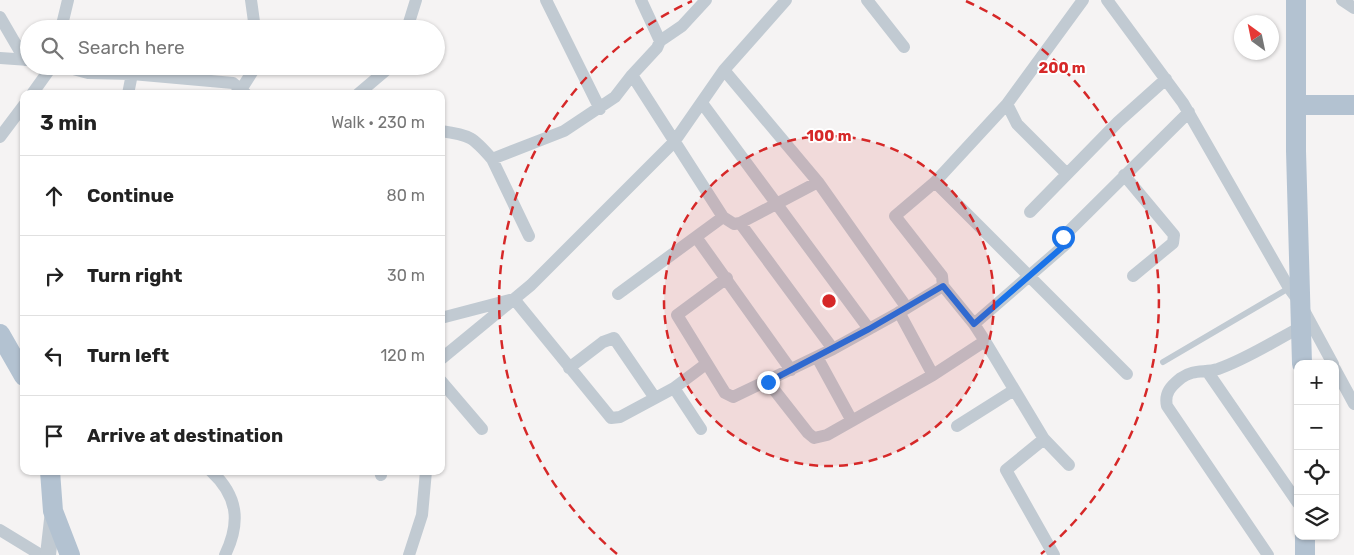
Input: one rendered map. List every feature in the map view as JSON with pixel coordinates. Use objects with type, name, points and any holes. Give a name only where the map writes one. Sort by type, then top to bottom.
[{"type":"main road","points":[[1296,0],[1295,295],[1301,327],[1302,360]]},
{"type":"main road","points":[[1296,105],[1354,105]]},
{"type":"main road","points":[[0,334],[20,369]]},
{"type":"main road","points":[[50,475],[53,511],[70,555]]},
{"type":"main road","points":[[1305,540],[1305,555]]},
{"type":"street","points":[[63,20],[68,0]]},
{"type":"street","points":[[251,0],[254,20]]},
{"type":"street","points":[[409,20],[416,0]]},
{"type":"street","points":[[546,0],[600,109]]},
{"type":"street","points":[[641,0],[660,41]]},
{"type":"street","points":[[492,158],[564,131],[600,109],[615,97],[657,48],[660,41],[682,26],[706,0]]},
{"type":"street","points":[[445,356],[514,299],[674,142],[724,70],[786,0]]},
{"type":"street","points":[[867,0],[904,46]]},
{"type":"street","points":[[1069,465],[1044,439],[974,324],[943,286],[942,276],[895,216],[935,182],[1007,104],[1083,0]]},
{"type":"street","points":[[1107,0],[1189,112],[1331,360]]},
{"type":"street","points":[[1342,0],[1354,8]]},
{"type":"street","points":[[0,17],[20,49]]},
{"type":"street","points":[[0,58],[20,59]]},
{"type":"street","points":[[724,70],[818,182],[903,310],[933,375]]},
{"type":"street","points":[[35,90],[46,75]]},
{"type":"street","points":[[129,90],[132,75]]},
{"type":"street","points":[[145,75],[233,82],[243,90]]},
{"type":"street","points":[[244,90],[252,75]]},
{"type":"street","points":[[373,90],[384,75]]},
{"type":"street","points":[[632,75],[723,217],[734,224],[740,223],[818,182]]},
{"type":"street","points":[[1030,212],[1118,122],[1166,79]]},
{"type":"street","points":[[702,102],[869,329]]},
{"type":"street","points":[[1007,104],[1017,124],[1068,174]]},
{"type":"street","points":[[0,137],[20,110]]},
{"type":"street","points":[[974,324],[1066,244],[1063,237],[1189,112]]},
{"type":"street","points":[[445,132],[466,135],[477,142],[492,158],[529,236]]},
{"type":"street","points":[[1124,175],[1174,235],[1173,243],[1133,276]]},
{"type":"street","points":[[935,182],[1128,374]]},
{"type":"street","points":[[618,294],[723,217]]},
{"type":"street","points":[[740,223],[833,349]]},
{"type":"street","points":[[696,237],[791,370]]},
{"type":"street","points":[[727,278],[677,314],[725,394],[733,397],[768,382],[833,349],[943,286]]},
{"type":"street","points":[[445,317],[514,299]]},
{"type":"street","points":[[514,299],[611,418],[620,417],[674,388],[706,364]]},
{"type":"street","points":[[1268,555],[1167,406],[1166,393],[1170,388],[1194,372],[1207,371],[1229,364],[1301,327]]},
{"type":"street","points":[[569,368],[603,342],[614,338],[655,398]]},
{"type":"street","points":[[768,382],[814,438],[827,435],[933,375],[984,341]]},
{"type":"street","points":[[817,357],[852,421]]},
{"type":"street","points":[[1207,371],[1294,497]]},
{"type":"street","points":[[1339,376],[1354,404]]},
{"type":"street","points":[[445,386],[482,429]]},
{"type":"street","points":[[674,388],[701,429]]},
{"type":"street","points":[[957,426],[1014,390]]},
{"type":"street","points":[[1044,439],[1006,470],[1054,555]]},
{"type":"street","points":[[215,475],[227,489],[235,516],[234,538],[225,555]]},
{"type":"street","points":[[410,555],[422,515],[426,475]]},
{"type":"street","points":[[48,555],[53,511]]},
{"type":"street","points":[[0,530],[41,555]]},
{"type":"lane","points":[[1163,362],[1295,295]]},
{"type":"route","points":[[768,382],[833,349],[943,286],[974,324],[1066,244],[1063,237]]}]
